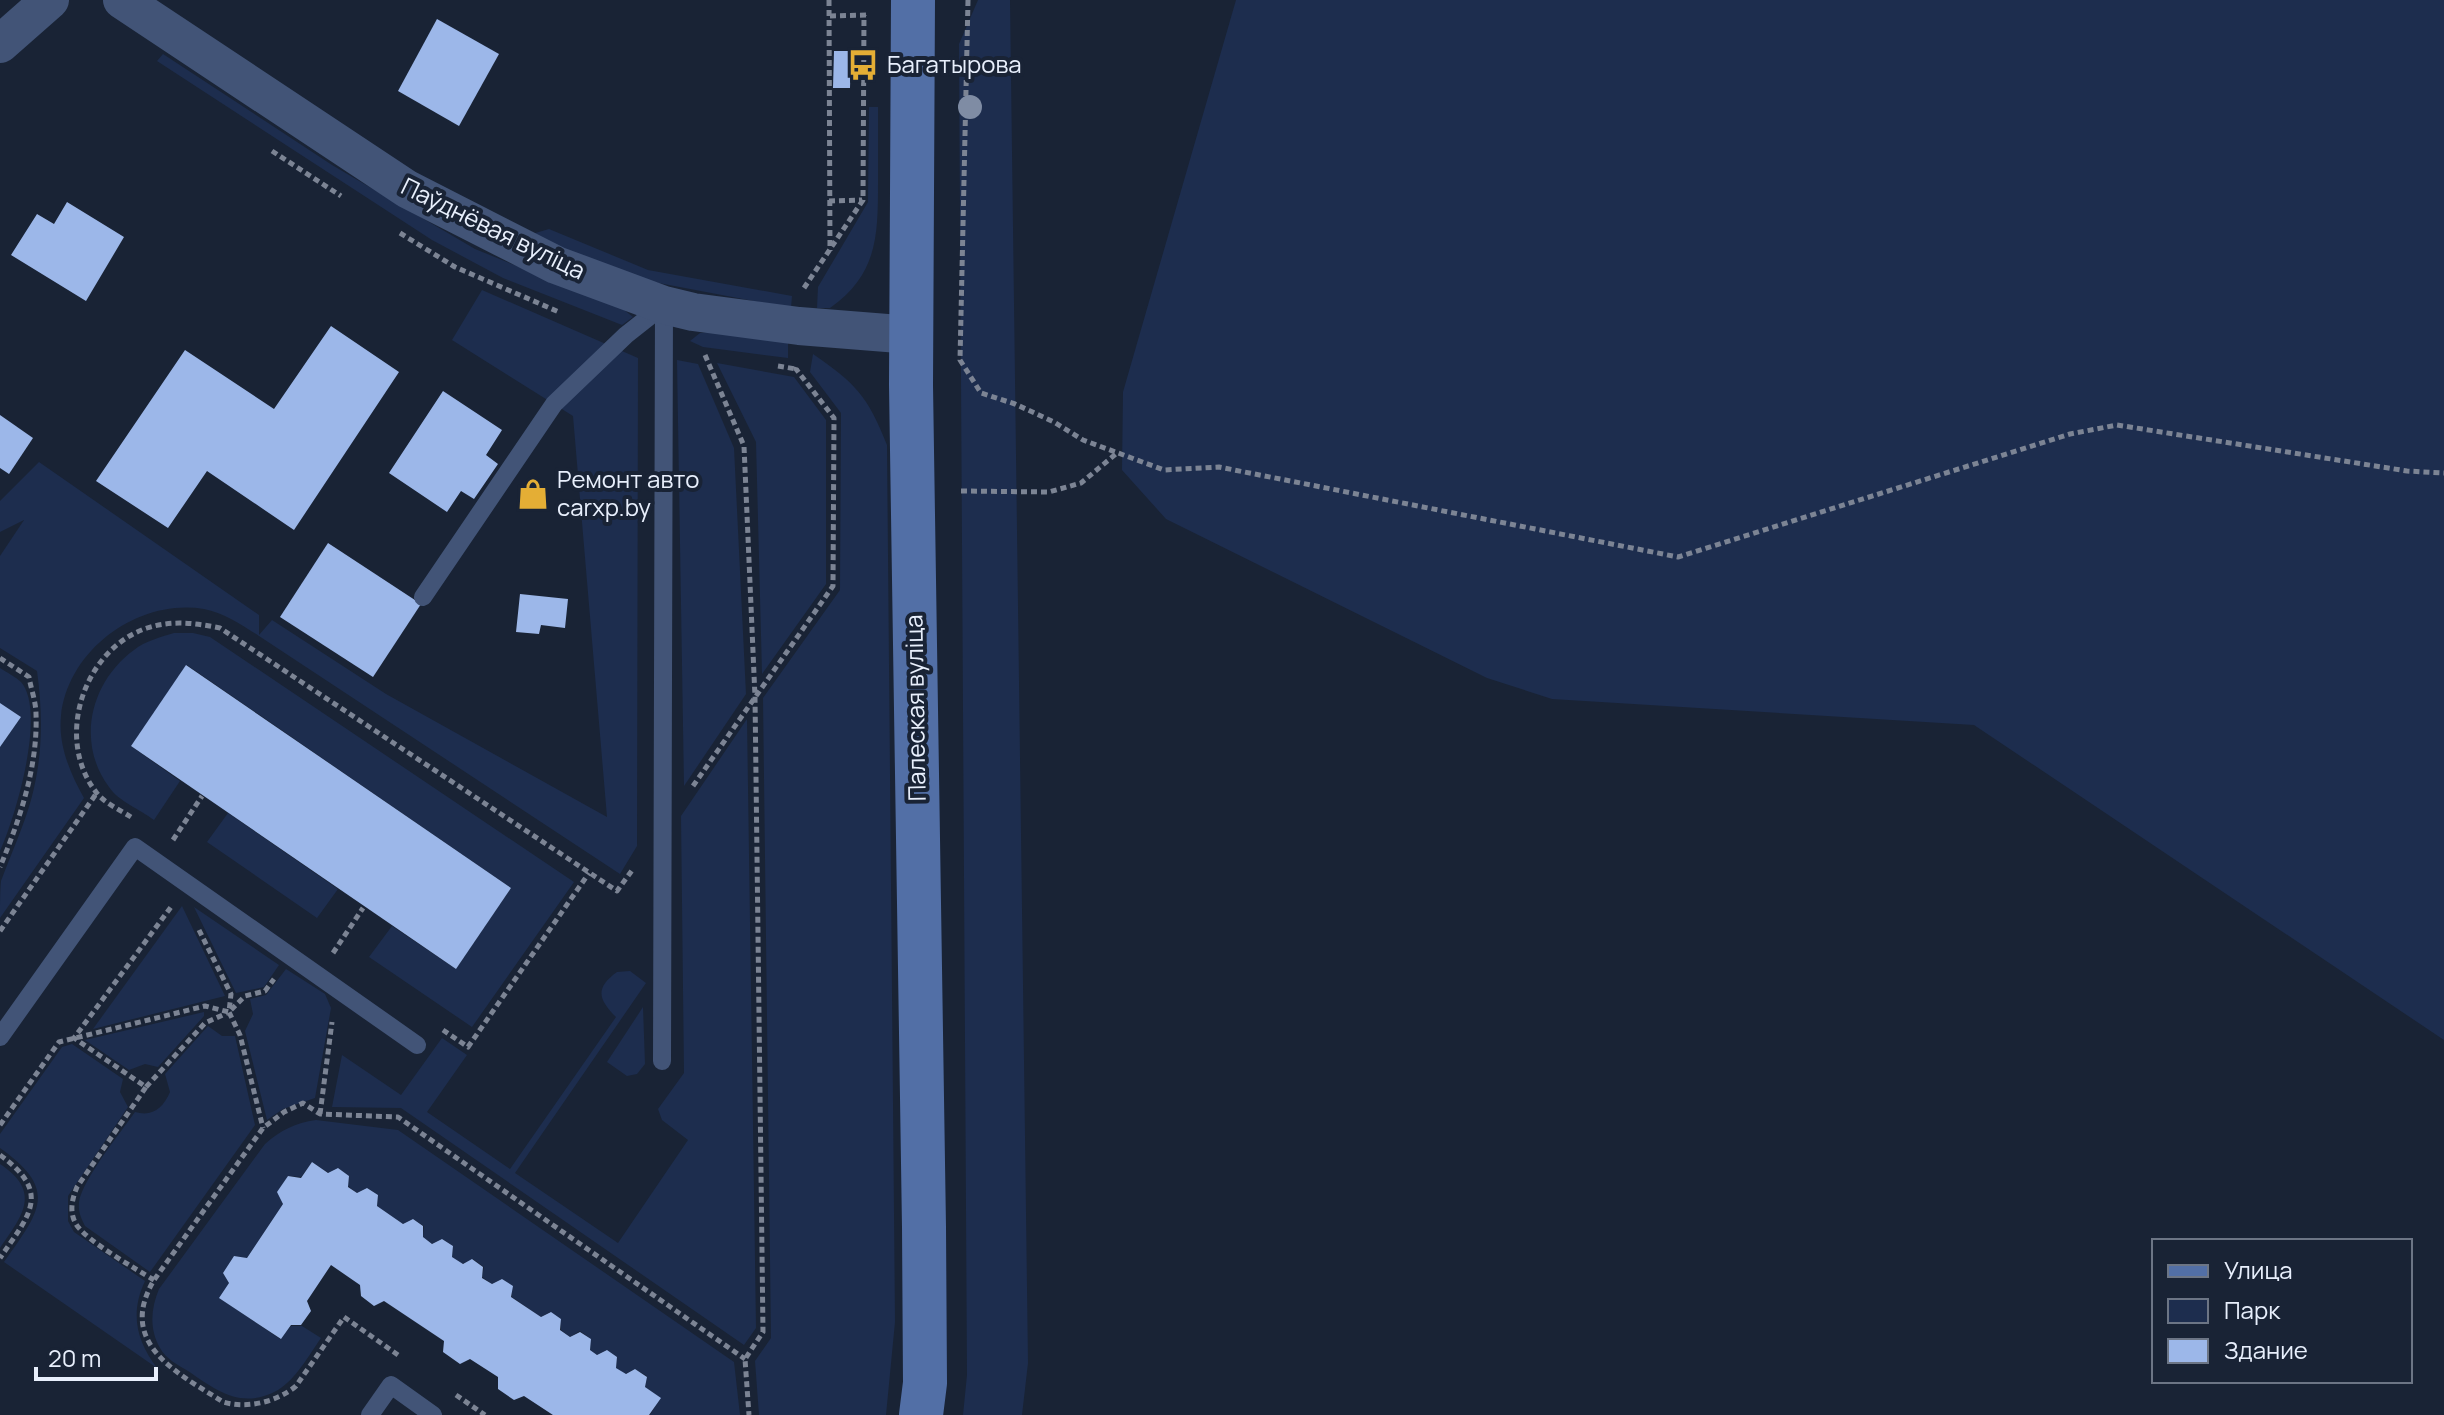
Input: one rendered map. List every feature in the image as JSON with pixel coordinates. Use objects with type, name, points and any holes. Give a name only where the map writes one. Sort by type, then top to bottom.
[{"type":"main road","name":"Палеская вуліца","points":[[913,0],[912,335],[925,1383],[921,1415]]},
{"type":"street","points":[[0,44],[50,0]]},
{"type":"street","name":"Паўднёвая вуліца","points":[[122,0],[407,189],[556,265],[664,305],[693,312],[799,326],[912,335]]},
{"type":"lane","points":[[423,597],[554,404],[626,335],[664,305]]},
{"type":"lane","points":[[662,1061],[660,833],[664,305]]},
{"type":"lane","points":[[0,1037],[135,847],[417,1045]]},
{"type":"lane","points":[[370,1415],[391,1385],[433,1415]]},
{"type":"path","points":[[829,0],[830,251]]},
{"type":"path","points":[[968,0],[960,360],[981,393],[1015,404],[1083,440],[1164,470],[1219,467],[1678,557],[2070,434],[2117,425],[2407,471],[2444,473]]},
{"type":"path","points":[[802,291],[863,200],[864,15],[830,16]]},
{"type":"path","points":[[829,201],[863,200]]},
{"type":"path","points":[[705,355],[744,446],[755,697],[763,1332],[745,1359],[749,1415]]},
{"type":"path","points":[[0,931],[96,794],[83,767],[75,735],[78,705],[89,681],[105,659],[125,640],[145,629],[170,623],[220,628],[617,891],[833,586],[834,418],[796,369]]},
{"type":"path","points":[[961,491],[1049,492],[1081,483],[1117,453]]},
{"type":"path","points":[[0,658],[29,677],[36,712],[34,752],[25,795],[0,867]]},
{"type":"path","points":[[171,844],[202,796]]},
{"type":"path","points":[[468,1047],[589,873]]},
{"type":"path","points":[[74,1038],[172,905]]},
{"type":"path","points":[[332,954],[363,908]]},
{"type":"path","points":[[193,918],[231,994],[229,1012],[240,1035],[263,1128]]},
{"type":"path","points":[[154,1280],[84,1234],[74,1221],[72,1198],[146,1087],[205,1023],[229,1012],[245,996],[265,991]]},
{"type":"path","points":[[0,1125],[59,1042],[205,1006],[229,1012]]},
{"type":"path","points":[[320,1114],[334,1007]]},
{"type":"path","points":[[74,1038],[146,1087]]},
{"type":"path","points":[[408,1361],[344,1317],[296,1386],[286,1395],[259,1403],[234,1405],[223,1402],[162,1362],[151,1347],[143,1323],[147,1292],[154,1280],[263,1128],[284,1112],[303,1103],[320,1114],[398,1117],[745,1359]]},
{"type":"path","points":[[0,1155],[23,1173],[32,1200],[26,1221],[0,1258]]},
{"type":"path","points":[[446,1388],[485,1415]]},
{"type":"green space","points":[[978,0],[1010,0],[1028,1363],[1022,1415],[963,1415],[967,1375],[959,44]]},
{"type":"green space","points":[[1236,0],[2444,0],[2444,1040],[1974,725],[1552,699],[1487,678],[1166,519],[1122,470],[1123,392]]},
{"type":"green space","points":[[163,54],[332,165],[475,249],[623,309],[633,317],[622,325],[503,278],[432,240],[157,61]]},
{"type":"green space","points":[[869,107],[878,107],[877,219],[872,252],[858,281],[846,295],[830,308],[817,308],[818,287],[868,202]]},
{"type":"green space","points":[[549,229],[648,270],[792,296],[791,308],[648,281],[608,268],[532,234]]},
{"type":"green space","points":[[482,290],[638,358],[637,846],[620,874],[226,616],[204,609],[179,608],[132,620],[111,633],[77,669],[66,692],[61,738],[74,779],[84,798],[0,918],[1,881],[35,784],[41,720],[37,671],[0,648],[0,556],[24,520],[0,532],[0,501],[39,462],[259,615],[259,635],[272,620],[386,694],[607,817],[573,416],[452,340]]},
{"type":"green space","points":[[700,333],[788,343],[788,358],[703,347],[690,341]]},
{"type":"green space","points":[[813,354],[859,392],[887,445],[895,1322],[886,1415],[759,1415],[755,1361],[771,1338],[763,698],[840,590],[841,413],[810,372]]},
{"type":"green space","points":[[677,360],[698,364],[734,448],[746,694],[684,786]]},
{"type":"green space","points":[[717,363],[794,377],[826,420],[826,584],[762,674],[756,442]]},
{"type":"green space","points":[[174,633],[210,637],[574,882],[472,1027],[369,957],[392,926],[456,969],[511,888],[187,665],[131,746],[180,781],[154,820],[124,801],[109,787],[93,752],[91,733],[98,696],[119,663],[134,650]]},
{"type":"green space","points":[[0,668],[21,682],[28,697],[31,716],[26,765],[0,851],[0,747],[21,717],[0,703]]},
{"type":"green space","points":[[747,719],[756,1328],[744,1345],[401,1108],[332,1107],[342,1055],[401,1095],[442,1038],[467,1055],[427,1112],[510,1169],[616,1017],[603,999],[605,983],[617,972],[630,971],[646,983],[515,1173],[618,1243],[688,1140],[662,1120],[658,1109],[684,1073],[681,816]]},
{"type":"green space","points":[[228,813],[338,889],[317,918],[207,842]]},
{"type":"green space","points":[[182,906],[225,996],[93,1029]]},
{"type":"green space","points":[[194,907],[279,965],[264,987],[236,993]]},
{"type":"green space","points":[[286,969],[325,994],[331,1008],[315,1098],[283,1109],[267,1120],[245,1031],[253,1014],[250,999],[266,995]]},
{"type":"green space","points":[[643,1007],[645,1064],[637,1074],[627,1076],[607,1062]]},
{"type":"green space","points":[[204,1012],[204,1016],[158,1067],[145,1064],[129,1070],[85,1040]]},
{"type":"green space","points":[[208,1026],[222,1036],[235,1036],[255,1125],[150,1272],[85,1226],[79,1212],[79,1202],[94,1169],[135,1112],[152,1112],[164,1103],[170,1092],[165,1074]]},
{"type":"green space","points":[[72,1044],[123,1079],[120,1092],[128,1107],[68,1196],[68,1221],[74,1232],[145,1281],[138,1304],[138,1326],[144,1347],[157,1368],[4,1262],[27,1229],[38,1202],[37,1189],[31,1176],[0,1148],[0,1134],[62,1047]]},
{"type":"green space","points":[[316,1120],[398,1130],[734,1362],[740,1415],[650,1415],[660,1398],[645,1387],[647,1376],[635,1369],[625,1374],[616,1368],[617,1357],[607,1350],[597,1355],[590,1350],[591,1339],[580,1331],[570,1337],[561,1330],[561,1319],[550,1312],[541,1317],[512,1297],[512,1286],[502,1279],[492,1284],[482,1277],[484,1267],[473,1259],[462,1264],[452,1257],[453,1246],[442,1239],[432,1244],[423,1237],[424,1226],[413,1219],[403,1224],[377,1206],[378,1195],[367,1188],[357,1193],[348,1186],[349,1176],[338,1168],[329,1173],[312,1162],[301,1177],[288,1176],[278,1192],[283,1204],[247,1258],[234,1256],[223,1273],[229,1283],[220,1298],[280,1339],[291,1326],[302,1326],[321,1338],[307,1359],[285,1385],[265,1396],[253,1398],[230,1396],[172,1361],[163,1352],[154,1333],[153,1311],[159,1289],[265,1144],[289,1128]]},
{"type":"green space","points":[[0,1164],[13,1174],[25,1194],[16,1225],[0,1248]]},
{"type":"building","points":[[437,19],[499,54],[459,126],[398,91]]},
{"type":"building","points":[[834,51],[851,51],[850,88],[833,88]]},
{"type":"building","points":[[67,202],[124,237],[86,301],[11,255],[37,214],[54,224]]},
{"type":"building","points":[[331,326],[399,372],[294,530],[207,471],[168,528],[96,481],[185,350],[274,409]]},
{"type":"building","points":[[443,391],[502,430],[486,455],[498,464],[474,499],[461,491],[447,512],[389,473]]},
{"type":"building","points":[[0,415],[33,438],[9,474],[0,468]]},
{"type":"building","points":[[328,543],[421,604],[373,677],[280,617]]},
{"type":"building","points":[[520,594],[568,599],[565,628],[541,625],[539,634],[516,632]]},
{"type":"building","points":[[186,665],[511,888],[456,969],[131,746]]},
{"type":"building","points":[[0,703],[21,717],[0,747]]},
{"type":"building","points":[[312,1162],[328,1173],[338,1168],[349,1176],[348,1187],[357,1193],[367,1188],[378,1195],[377,1206],[403,1224],[413,1219],[423,1226],[423,1237],[432,1244],[442,1239],[453,1246],[452,1257],[463,1264],[472,1259],[483,1267],[482,1278],[492,1284],[502,1279],[513,1286],[511,1297],[541,1317],[551,1312],[561,1319],[560,1330],[570,1337],[580,1332],[591,1339],[590,1350],[597,1355],[607,1350],[617,1357],[616,1368],[626,1374],[635,1369],[647,1377],[645,1387],[661,1398],[649,1415],[553,1415],[524,1396],[514,1400],[498,1389],[498,1377],[470,1359],[460,1364],[443,1352],[444,1341],[384,1301],[374,1306],[361,1296],[360,1285],[331,1265],[307,1301],[311,1311],[301,1325],[291,1325],[281,1339],[219,1298],[229,1283],[223,1273],[234,1256],[247,1258],[283,1204],[277,1192],[288,1176],[301,1178]]},
{"type":"place","name":"Багатырова","points":[[863,65]]},
{"type":"place","name":"Ремонт авто carxp.by","points":[[533,494]]}]
